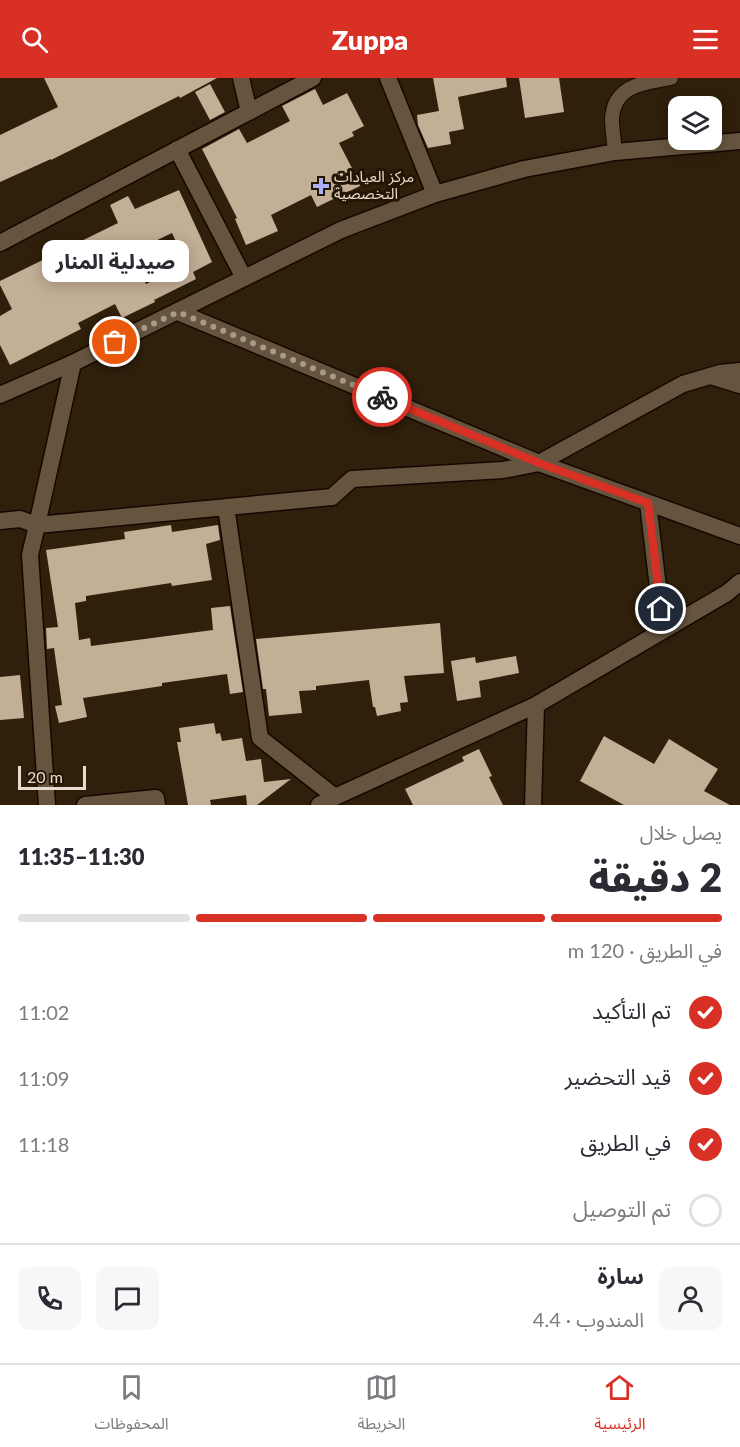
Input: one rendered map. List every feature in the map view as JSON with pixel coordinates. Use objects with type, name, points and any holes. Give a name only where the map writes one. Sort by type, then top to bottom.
[{"type":"street","points":[[241,78],[249,112]]},
{"type":"street","points":[[0,243],[313,78]]},
{"type":"street","points":[[388,78],[435,194]]},
{"type":"street","points":[[0,394],[73,363],[341,230],[435,194],[524,169],[615,152],[740,141]]},
{"type":"street","points":[[177,149],[244,278]]},
{"type":"street","points":[[178,312],[539,463],[740,536]]},
{"type":"street","points":[[47,805],[30,555],[73,363]]},
{"type":"street","points":[[0,521],[20,519],[37,525],[332,497],[352,479],[503,470],[539,463],[683,384],[720,373],[740,371]]},
{"type":"street","points":[[711,376],[740,385]]},
{"type":"street","points":[[648,503],[663,630]]},
{"type":"street","points":[[225,507],[260,738],[335,796]]},
{"type":"street","points":[[319,805],[536,705],[727,593],[740,582]]},
{"type":"street","points":[[533,805],[536,705]]},
{"type":"street","points":[[85,805],[156,798],[157,805]]},
{"type":"lane","points":[[615,152],[612,118],[617,100],[626,90],[643,83],[672,78]]},
{"type":"building","points":[[44,78],[217,78],[51,160],[0,182],[0,135],[58,107]]},
{"type":"building","points":[[433,78],[506,78],[507,87],[458,97],[464,129],[449,132],[451,144],[428,148],[418,125],[417,115],[439,111]]},
{"type":"building","points":[[519,78],[559,78],[564,112],[525,118]]},
{"type":"building","points":[[210,84],[225,112],[210,120],[195,92]]},
{"type":"building","points":[[315,89],[323,105],[347,93],[364,126],[352,132],[354,136],[339,143],[360,186],[317,207],[311,195],[271,215],[278,231],[246,245],[235,219],[237,218],[202,149],[239,129],[247,143],[290,121],[282,106]]},
{"type":"building","points":[[179,190],[212,262],[193,272],[196,279],[154,300],[155,302],[122,318],[115,304],[78,323],[81,329],[10,365],[0,345],[0,316],[12,309],[0,281],[118,223],[110,205],[128,196],[135,209]],"holes":[[[172,233],[186,264],[146,284],[130,253]]]},
{"type":"building","points":[[171,525],[172,532],[218,525],[220,540],[206,544],[212,580],[172,586],[171,583],[86,596],[86,601],[75,603],[79,640],[90,638],[91,646],[213,630],[211,608],[230,606],[243,692],[230,694],[227,674],[162,683],[162,686],[83,698],[87,717],[59,723],[55,706],[62,705],[54,648],[47,649],[46,628],[58,627],[46,550],[125,539],[124,532]]},
{"type":"building","points":[[440,623],[444,673],[404,676],[408,702],[400,703],[401,711],[377,716],[375,707],[373,707],[369,680],[316,686],[316,690],[299,691],[302,713],[269,716],[256,639]]},
{"type":"building","points":[[516,656],[519,673],[479,681],[481,697],[457,701],[451,661],[475,657],[476,663]]},
{"type":"building","points":[[20,675],[24,718],[0,720],[0,677]]},
{"type":"building","points":[[214,723],[216,734],[220,733],[222,741],[242,738],[246,761],[261,759],[264,782],[291,779],[257,805],[247,805],[246,795],[210,800],[211,805],[188,805],[177,742],[181,742],[179,728]]},
{"type":"building","points":[[604,736],[654,764],[669,739],[718,769],[704,791],[730,805],[624,805],[580,781]]},
{"type":"building","points":[[479,749],[492,776],[489,777],[503,805],[413,805],[405,789],[464,761],[462,757]]},
{"type":"way so far","points":[[115,342],[178,312],[382,397]]},
{"type":"place","name":"مركز العيادات التخصصية","points":[[321,186]]},
{"type":"place","name":"صيدلية المنار","points":[[115,342]]},
{"type":"route","points":[[382,397],[539,463],[648,503],[661,609]]}]
